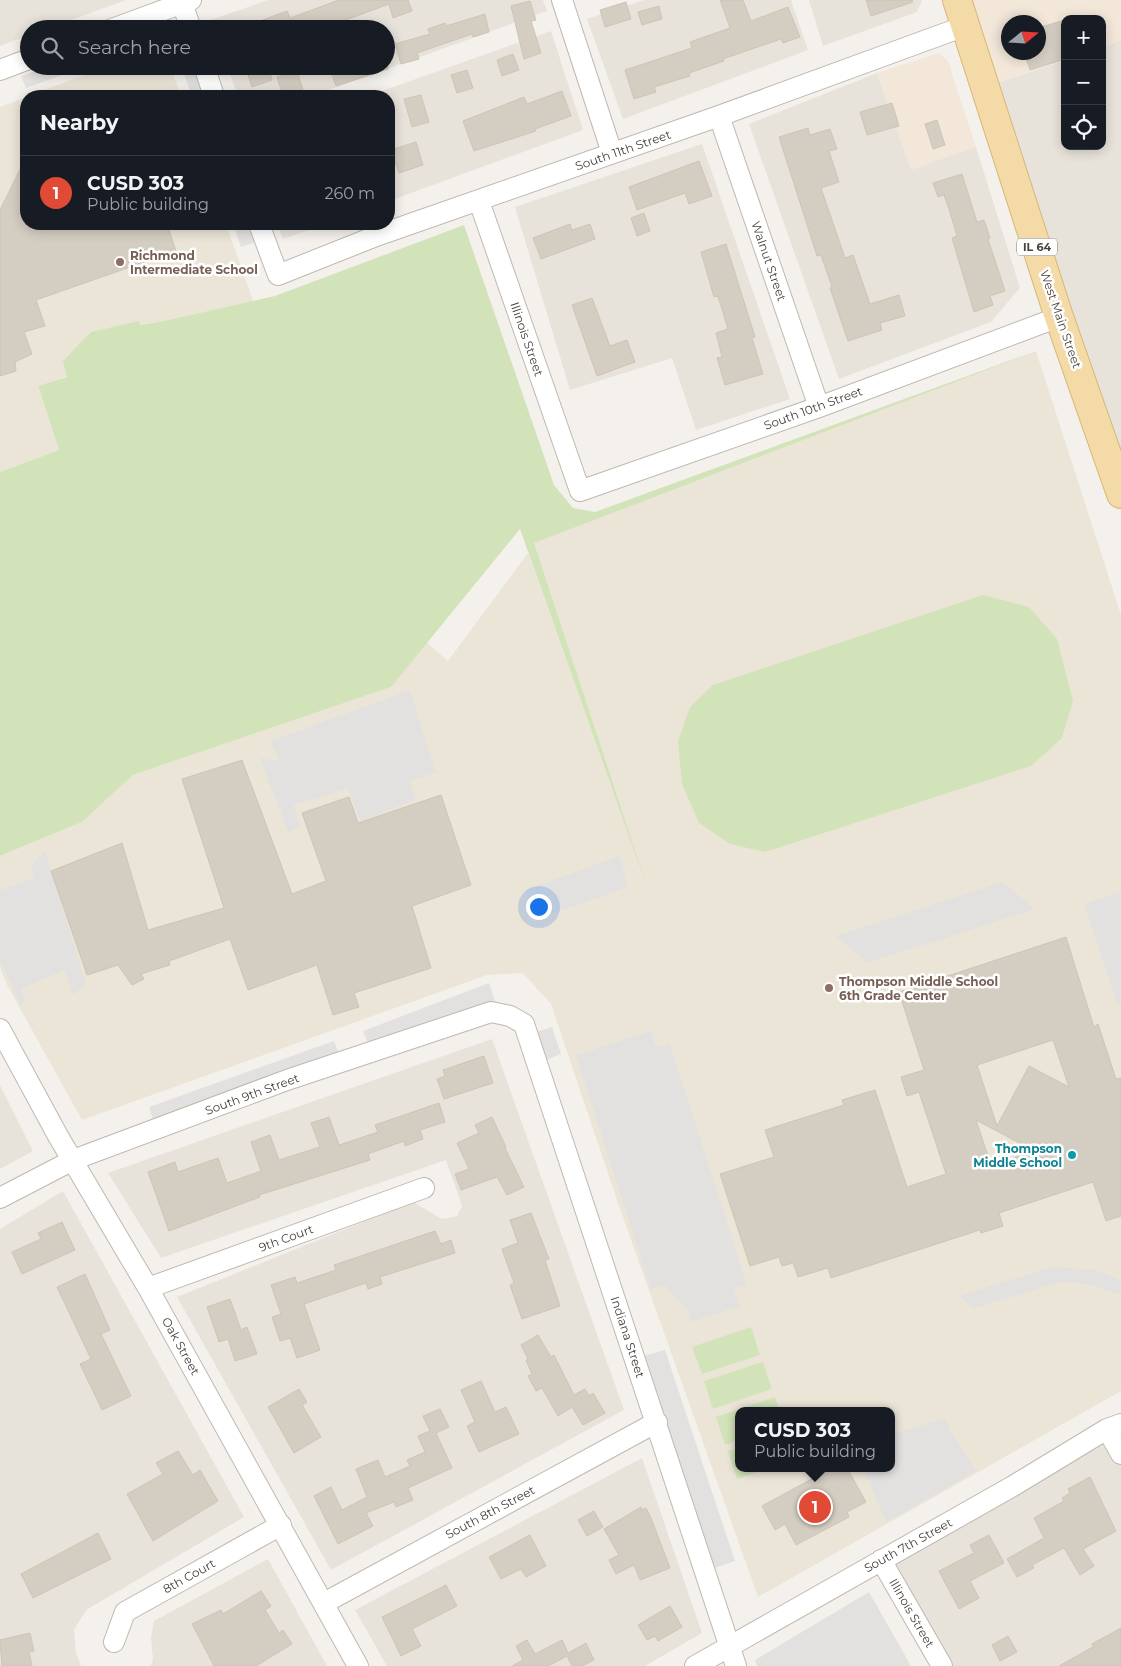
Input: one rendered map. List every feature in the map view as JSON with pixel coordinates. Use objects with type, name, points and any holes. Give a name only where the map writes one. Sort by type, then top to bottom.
[{"type":"main road","name":"West Main Street","points":[[957,0],[1059,317],[1121,494]]},
{"type":"street","points":[[562,0],[612,153]]},
{"type":"street","points":[[135,20],[185,1],[189,20]]},
{"type":"street","name":"South 11th Street","points":[[395,230],[719,116],[965,26]]},
{"type":"street","points":[[0,70],[20,62]]},
{"type":"street","points":[[207,75],[212,90]]},
{"type":"street","name":"Walnut Street","points":[[719,116],[819,407]]},
{"type":"street","name":"Illinois Street","points":[[479,201],[575,477]]},
{"type":"street","name":"South 11th Street","points":[[261,230],[278,275],[394,230]]},
{"type":"street","name":"South 10th Street","points":[[575,477],[580,491],[819,407],[1059,317]]},
{"type":"street","name":"South 9th Street","points":[[0,1198],[73,1160],[287,1080],[491,1012],[510,1016]]},
{"type":"street","name":"Indiana Street","points":[[510,1016],[524,1024],[736,1666]]},
{"type":"street","name":"Oak Street","points":[[0,1029],[73,1160],[148,1288],[358,1666]]},
{"type":"street","name":"9th Court","points":[[148,1288],[424,1188]]},
{"type":"street","name":"South 8th Street","points":[[324,1602],[657,1422]]},
{"type":"street","points":[[1114,1427],[1121,1454]]},
{"type":"street","name":"South 7th Street","points":[[695,1666],[1114,1427]]},
{"type":"street","name":"8th Court","points":[[114,1642],[125,1612],[281,1525]]},
{"type":"street","name":"Illinois Street","points":[[881,1560],[942,1666]]},
{"type":"shaded area","points":[[0,0],[126,0],[72,20],[20,20],[20,38],[0,46]]},
{"type":"shaded area","points":[[268,0],[543,0],[547,11],[395,66],[395,20],[211,20]]},
{"type":"shaded area","points":[[644,0],[791,0],[808,50],[623,119],[587,19]]},
{"type":"shaded area","points":[[809,0],[922,0],[917,12],[823,46]]},
{"type":"shaded area","points":[[961,0],[1121,0],[1121,40],[1106,46],[1106,15],[1061,15],[1061,61],[989,86]]},
{"type":"shaded area","points":[[551,31],[583,130],[395,199],[395,90],[385,90]]},
{"type":"shaded area","points":[[1121,40],[1121,482],[989,86],[1061,61],[1061,150],[1106,150],[1106,46]]},
{"type":"shaded area","points":[[939,53],[948,61],[976,147],[911,170],[877,73]]},
{"type":"shaded area","points":[[877,73],[911,169],[976,147],[1020,288],[991,322],[839,379],[749,124]]},
{"type":"shaded area","points":[[24,75],[62,75],[26,88],[21,76]]},
{"type":"shaded area","points":[[85,75],[173,75],[179,90],[44,90]]},
{"type":"shaded area","points":[[184,75],[200,75],[205,90],[190,90]]},
{"type":"shaded area","points":[[230,75],[370,75],[329,90],[236,90]]},
{"type":"shaded area","name":"Richmond Intermediate School","points":[[20,99],[20,230],[228,230],[253,301],[159,322],[91,332],[67,376],[38,387],[59,450],[0,472],[0,107]]},
{"type":"shaded area","points":[[702,144],[790,399],[696,430],[672,358],[570,390],[515,207]]},
{"type":"shaded area","points":[[235,230],[261,230],[265,239],[241,247]]},
{"type":"shaded area","points":[[279,230],[309,230],[283,239]]},
{"type":"shaded area","name":"Thompson Middle School 6th Grade Center","points":[[1036,351],[1121,615],[1121,1391],[758,1597],[619,1206],[551,1004],[523,973],[487,975],[82,1120],[6,983],[0,967],[0,856],[82,822],[133,775],[391,687],[426,642],[448,661],[528,553],[636,855],[533,543]]},
{"type":"shaded area","points":[[410,690],[436,773],[409,781],[416,800],[360,821],[348,788],[294,805],[301,827],[288,832],[260,758],[279,761],[271,741]]},
{"type":"shaded area","points":[[45,851],[86,984],[73,995],[64,970],[21,989],[26,1000],[21,1006],[0,960],[0,890],[35,878],[31,866]]},
{"type":"shaded area","points":[[619,856],[628,887],[535,920],[526,890]]},
{"type":"shaded area","points":[[1003,882],[1035,909],[867,963],[836,936]]},
{"type":"shaded area","points":[[1121,891],[1121,1002],[1117,1004],[1084,904]]},
{"type":"shaded area","points":[[489,983],[499,1013],[371,1052],[363,1031]]},
{"type":"shaded area","points":[[552,1027],[561,1054],[546,1060],[536,1032]]},
{"type":"shaded area","points":[[651,1031],[656,1048],[670,1044],[747,1285],[734,1289],[740,1306],[691,1322],[687,1309],[664,1285],[651,1289],[576,1055]]},
{"type":"shaded area","points":[[492,1039],[624,1410],[331,1570],[177,1297],[413,1202],[442,1219],[457,1216],[462,1206],[446,1160],[161,1258],[108,1173]]},
{"type":"shaded area","points":[[334,1041],[342,1062],[156,1129],[149,1107]]},
{"type":"shaded area","points":[[0,1085],[33,1151],[0,1169]]},
{"type":"shaded area","points":[[63,1191],[244,1517],[86,1610],[74,1630],[76,1653],[81,1666],[0,1666],[0,1229]]},
{"type":"shaded area","points":[[1051,1267],[1096,1270],[1121,1280],[1121,1295],[1091,1285],[1059,1282],[973,1309],[960,1296]]},
{"type":"shaded area","points":[[665,1350],[735,1561],[706,1571],[636,1358]]},
{"type":"shaded area","points":[[946,1418],[950,1431],[976,1471],[886,1522],[865,1472],[895,1472],[895,1434]]},
{"type":"shaded area","points":[[1121,1427],[1121,1666],[947,1666],[887,1562]]},
{"type":"shaded area","points":[[642,1458],[702,1633],[645,1666],[387,1666],[355,1610]]},
{"type":"shaded area","points":[[268,1559],[327,1666],[150,1666],[153,1660],[151,1638],[154,1621]]},
{"type":"shaded area","points":[[869,1592],[911,1666],[757,1666],[755,1660]]},
{"type":"green space","points":[[464,225],[554,485],[573,508],[595,512],[1036,351],[534,543],[647,887],[520,529],[391,687],[133,775],[82,822],[0,856],[0,472],[59,450],[38,386],[67,377],[63,361],[91,332],[139,321],[140,325],[159,322],[275,296]]},
{"type":"green space","points":[[983,595],[1029,607],[1057,639],[1073,701],[1062,738],[1031,766],[765,852],[730,844],[699,823],[682,784],[678,741],[690,707],[713,685]]},
{"type":"green space","points":[[751,1327],[760,1355],[702,1374],[692,1347]]},
{"type":"green space","points":[[763,1362],[772,1389],[713,1409],[704,1381]]},
{"type":"green space","points":[[775,1397],[779,1407],[746,1407]]},
{"type":"green space","points":[[735,1411],[735,1441],[725,1445],[716,1417]]},
{"type":"green space","points":[[735,1449],[735,1472],[757,1472],[737,1479],[728,1451]]},
{"type":"building","points":[[339,0],[408,0],[412,11],[393,18],[389,4],[346,20],[263,20],[287,11],[290,18]]},
{"type":"building","points":[[720,0],[743,0],[751,21],[788,7],[800,37],[783,43],[781,39],[723,59],[724,61],[689,73],[690,76],[654,87],[656,92],[634,99],[625,70],[692,48],[690,42],[730,28]]},
{"type":"building","points":[[866,0],[912,0],[913,2],[871,16]]},
{"type":"building","points":[[530,1],[536,20],[531,21],[541,53],[524,59],[511,6]]},
{"type":"building","points":[[626,2],[631,19],[605,27],[600,10]]},
{"type":"building","points":[[659,6],[662,19],[642,25],[638,12]]},
{"type":"building","points":[[485,14],[489,32],[473,37],[472,34],[417,53],[419,59],[401,64],[395,44],[430,34],[428,29],[445,23],[446,26]]},
{"type":"building","points":[[1061,21],[1061,60],[1030,70],[1027,60],[1046,60],[1046,26]]},
{"type":"building","points":[[513,54],[519,70],[502,76],[497,60]]},
{"type":"building","points":[[467,70],[473,88],[457,93],[451,75]]},
{"type":"building","points":[[248,75],[271,75],[272,80],[252,87]]},
{"type":"building","points":[[298,75],[303,90],[281,90],[277,77]]},
{"type":"building","points":[[332,75],[370,75],[336,86]]},
{"type":"building","points":[[562,91],[571,116],[535,129],[536,131],[474,151],[463,121],[524,97],[527,104]]},
{"type":"building","points":[[421,95],[429,122],[412,127],[404,99]]},
{"type":"building","points":[[892,103],[899,126],[867,135],[860,112]]},
{"type":"building","points":[[937,120],[945,145],[933,149],[925,124]]},
{"type":"building","points":[[808,128],[810,135],[830,129],[837,149],[829,151],[839,182],[821,188],[845,258],[853,255],[870,304],[899,295],[905,316],[880,323],[882,330],[848,341],[830,288],[832,287],[821,255],[817,256],[779,137]]},
{"type":"building","points":[[416,142],[423,165],[399,173],[395,162],[395,149]]},
{"type":"building","points":[[699,161],[712,196],[689,204],[685,193],[637,210],[629,187]]},
{"type":"building","points":[[20,169],[20,230],[169,230],[176,251],[36,300],[45,326],[24,332],[32,354],[15,362],[16,371],[0,376],[0,210]]},
{"type":"building","points":[[962,174],[977,222],[984,220],[990,238],[988,239],[1005,291],[990,296],[993,305],[974,312],[952,238],[957,236],[949,209],[944,195],[938,197],[933,183]]},
{"type":"building","points":[[644,213],[650,231],[637,236],[631,218]]},
{"type":"building","points":[[570,224],[572,230],[590,224],[595,239],[541,259],[533,238]]},
{"type":"building","points":[[726,244],[755,337],[752,338],[763,374],[725,385],[717,358],[722,357],[716,333],[728,329],[718,296],[714,297],[701,252]]},
{"type":"building","points":[[592,298],[610,346],[627,340],[635,362],[597,376],[572,305]]},
{"type":"building","points":[[242,760],[292,894],[326,881],[302,813],[349,797],[358,823],[441,795],[471,885],[412,906],[431,968],[354,993],[359,1007],[333,1015],[317,965],[248,990],[230,939],[169,961],[170,965],[141,974],[144,979],[132,985],[118,965],[87,975],[51,871],[122,843],[148,930],[224,908],[182,779]]},
{"type":"building","points":[[1066,937],[1094,1027],[1098,1024],[1116,1079],[1121,1078],[1121,1216],[1106,1221],[1093,1182],[999,1213],[1003,1226],[981,1233],[980,1230],[831,1278],[828,1268],[798,1277],[793,1263],[782,1266],[779,1257],[750,1266],[720,1174],[774,1157],[765,1130],[844,1105],[842,1100],[875,1090],[907,1187],[946,1174],[919,1092],[907,1096],[901,1077],[924,1070],[899,992]],"holes":[[[1053,1040],[1069,1087],[1029,1066],[997,1126],[977,1065]],[[976,1120],[995,1130],[1034,1151],[991,1165]]]},
{"type":"building","points":[[484,1056],[493,1083],[444,1099],[437,1079],[445,1076],[443,1070]]},
{"type":"building","points":[[439,1103],[445,1122],[420,1130],[423,1139],[405,1146],[404,1141],[368,1154],[370,1160],[259,1195],[260,1197],[169,1231],[148,1172],[175,1162],[178,1172],[218,1158],[227,1183],[261,1171],[251,1142],[270,1135],[279,1160],[320,1147],[311,1123],[329,1117],[339,1145],[378,1132],[375,1125]]},
{"type":"building","points":[[492,1117],[524,1187],[507,1195],[497,1177],[461,1190],[455,1174],[469,1169],[457,1143],[479,1133],[475,1125]]},
{"type":"building","points":[[531,1213],[549,1259],[545,1260],[560,1306],[522,1319],[510,1285],[514,1283],[502,1249],[518,1243],[510,1220]]},
{"type":"building","points":[[62,1222],[75,1250],[22,1274],[12,1252],[41,1239],[38,1233]]},
{"type":"building","points":[[435,1231],[441,1244],[451,1240],[455,1253],[380,1277],[382,1284],[368,1289],[366,1283],[304,1304],[320,1350],[297,1358],[290,1338],[280,1341],[272,1317],[281,1314],[271,1285],[295,1277],[297,1283],[336,1270],[334,1265]]},
{"type":"building","points":[[85,1274],[110,1330],[101,1334],[131,1396],[102,1410],[80,1364],[91,1359],[57,1287]]},
{"type":"building","points":[[230,1299],[241,1330],[247,1327],[257,1354],[235,1361],[228,1339],[219,1342],[207,1307]]},
{"type":"building","points":[[538,1335],[551,1357],[554,1355],[574,1395],[585,1389],[589,1396],[593,1393],[605,1413],[583,1425],[572,1407],[558,1416],[542,1388],[536,1391],[528,1376],[532,1374],[526,1360],[528,1359],[521,1345]]},
{"type":"building","points":[[481,1381],[495,1412],[506,1407],[519,1434],[479,1452],[467,1426],[475,1422],[461,1390]]},
{"type":"building","points":[[299,1389],[307,1402],[302,1405],[321,1437],[294,1453],[268,1407]]},
{"type":"building","points":[[440,1409],[449,1427],[436,1433],[452,1468],[408,1488],[413,1500],[396,1507],[394,1502],[366,1513],[373,1526],[338,1544],[314,1496],[331,1487],[342,1510],[367,1497],[356,1469],[378,1460],[385,1477],[410,1466],[407,1460],[425,1452],[418,1436],[430,1431],[423,1416]]},
{"type":"building","points":[[178,1451],[193,1475],[200,1470],[218,1501],[153,1541],[127,1494],[163,1474],[156,1463]]},
{"type":"building","points":[[825,1472],[849,1472],[866,1502],[847,1512],[849,1517],[796,1545],[785,1524],[775,1530],[762,1506]]},
{"type":"building","points":[[1090,1477],[1116,1531],[1083,1549],[1094,1566],[1080,1575],[1064,1548],[1032,1565],[1034,1568],[1017,1577],[1007,1559],[1044,1538],[1034,1518],[1064,1501],[1062,1498],[1070,1493],[1068,1489]]},
{"type":"building","points":[[641,1507],[642,1510],[646,1508],[651,1518],[670,1568],[640,1580],[634,1565],[616,1574],[609,1560],[619,1555],[604,1529]]},
{"type":"building","points":[[594,1511],[603,1527],[587,1536],[578,1520]]},
{"type":"building","points":[[98,1533],[111,1559],[33,1598],[21,1574]]},
{"type":"building","points":[[530,1535],[546,1566],[526,1577],[521,1569],[501,1579],[489,1557]]},
{"type":"building","points":[[989,1535],[1004,1563],[970,1581],[979,1598],[959,1609],[939,1571],[974,1553],[970,1545]]},
{"type":"building","points":[[446,1585],[457,1606],[412,1629],[421,1646],[401,1656],[382,1617]]},
{"type":"building","points":[[261,1591],[271,1606],[265,1610],[279,1633],[283,1630],[292,1644],[256,1666],[214,1666],[192,1624],[221,1610],[223,1614]]},
{"type":"building","points":[[670,1606],[682,1627],[658,1641],[655,1636],[647,1640],[638,1625]]},
{"type":"building","points":[[1121,1628],[1121,1666],[1059,1666],[1093,1647],[1092,1644]]},
{"type":"building","points":[[30,1633],[34,1651],[29,1652],[32,1666],[2,1666],[0,1640]]},
{"type":"building","points":[[1008,1636],[1017,1652],[1000,1661],[992,1645]]},
{"type":"building","points":[[527,1640],[535,1654],[562,1640],[568,1653],[586,1643],[594,1660],[582,1666],[572,1666],[567,1656],[548,1666],[512,1666],[523,1660],[516,1646]]},
{"type":"place","name":"Richmond Intermediate School","points":[[120,262]]},
{"type":"place","name":"Thompson Middle School 6th Grade Center","points":[[829,988]]},
{"type":"place","name":"Thompson Middle School","points":[[1072,1155]]},
{"type":"place","name":"CUSD 303","points":[[815,1507]]}]
